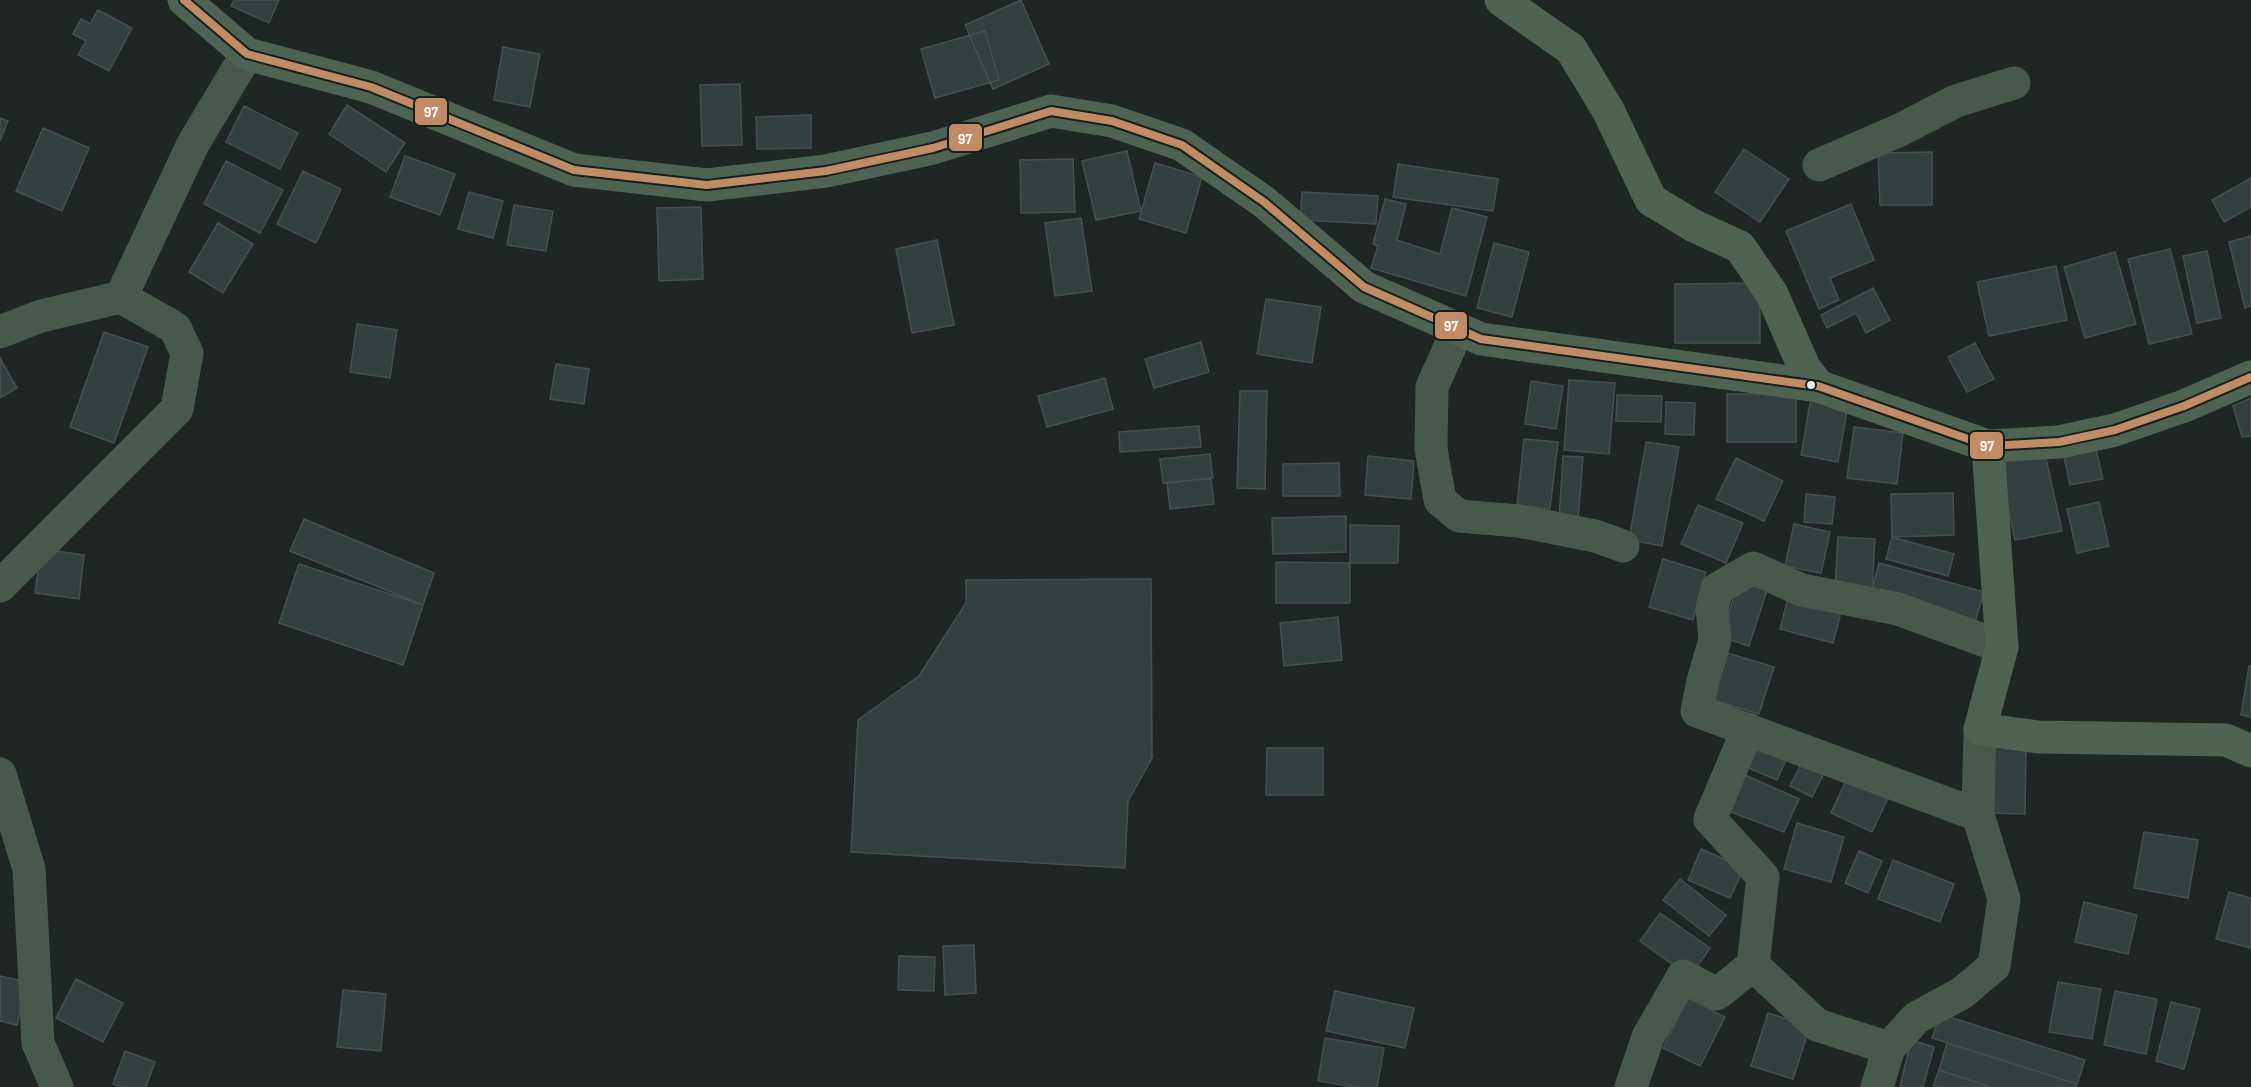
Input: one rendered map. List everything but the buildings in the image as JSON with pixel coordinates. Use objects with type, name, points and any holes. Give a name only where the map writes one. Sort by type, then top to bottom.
[{"type":"street","points":[[184,0],[247,54],[371,87],[574,170],[707,185],[826,171],[933,148],[1051,111],[1112,121],[1182,145],[1264,202],[1364,287],[1481,339],[1818,386],[1988,446],[2059,442],[2115,430],[2184,406],[2251,377]]},
{"type":"street","points":[[1501,0],[1571,49],[1608,110],[1651,200],[1694,226],[1740,247],[1772,294],[1804,367],[1818,386]]},
{"type":"street","points":[[122,297],[193,144],[247,54]]},
{"type":"street","points":[[1819,165],[1956,101],[2014,83]]},
{"type":"street","points":[[0,332],[41,316],[122,297],[175,328],[187,352],[177,409],[0,586]]},
{"type":"street","points":[[1458,329],[1432,387],[1431,449],[1440,500],[1459,516],[1519,521],[1595,536],[1623,546]]},
{"type":"street","points":[[1877,1087],[1889,1048],[1916,1018],[1962,993],[1994,966],[2004,898],[1978,815],[1980,729],[2002,647],[1988,446]]},
{"type":"street","points":[[1978,815],[1697,711],[1702,681],[1715,640],[1712,608],[1717,589],[1753,568],[1802,590],[1898,609],[2002,647]]},
{"type":"street","points":[[1631,1087],[1648,1037],[1683,976],[1717,994],[1753,965],[1762,877],[1710,819],[1748,729]]},
{"type":"street","points":[[1980,729],[2038,737],[2226,740],[2251,751]]},
{"type":"street","points":[[0,774],[28,869],[38,1043],[57,1087]]},
{"type":"street","points":[[1753,965],[1817,1024],[1889,1048]]},
{"type":"transit line","name":"97","points":[[184,0],[247,54],[371,87],[574,170],[707,185],[826,171],[933,148],[1051,111],[1112,121],[1182,145],[1264,202],[1364,287],[1481,339],[1818,386],[1988,446],[2059,442],[2115,430],[2184,406],[2251,377]]}]
